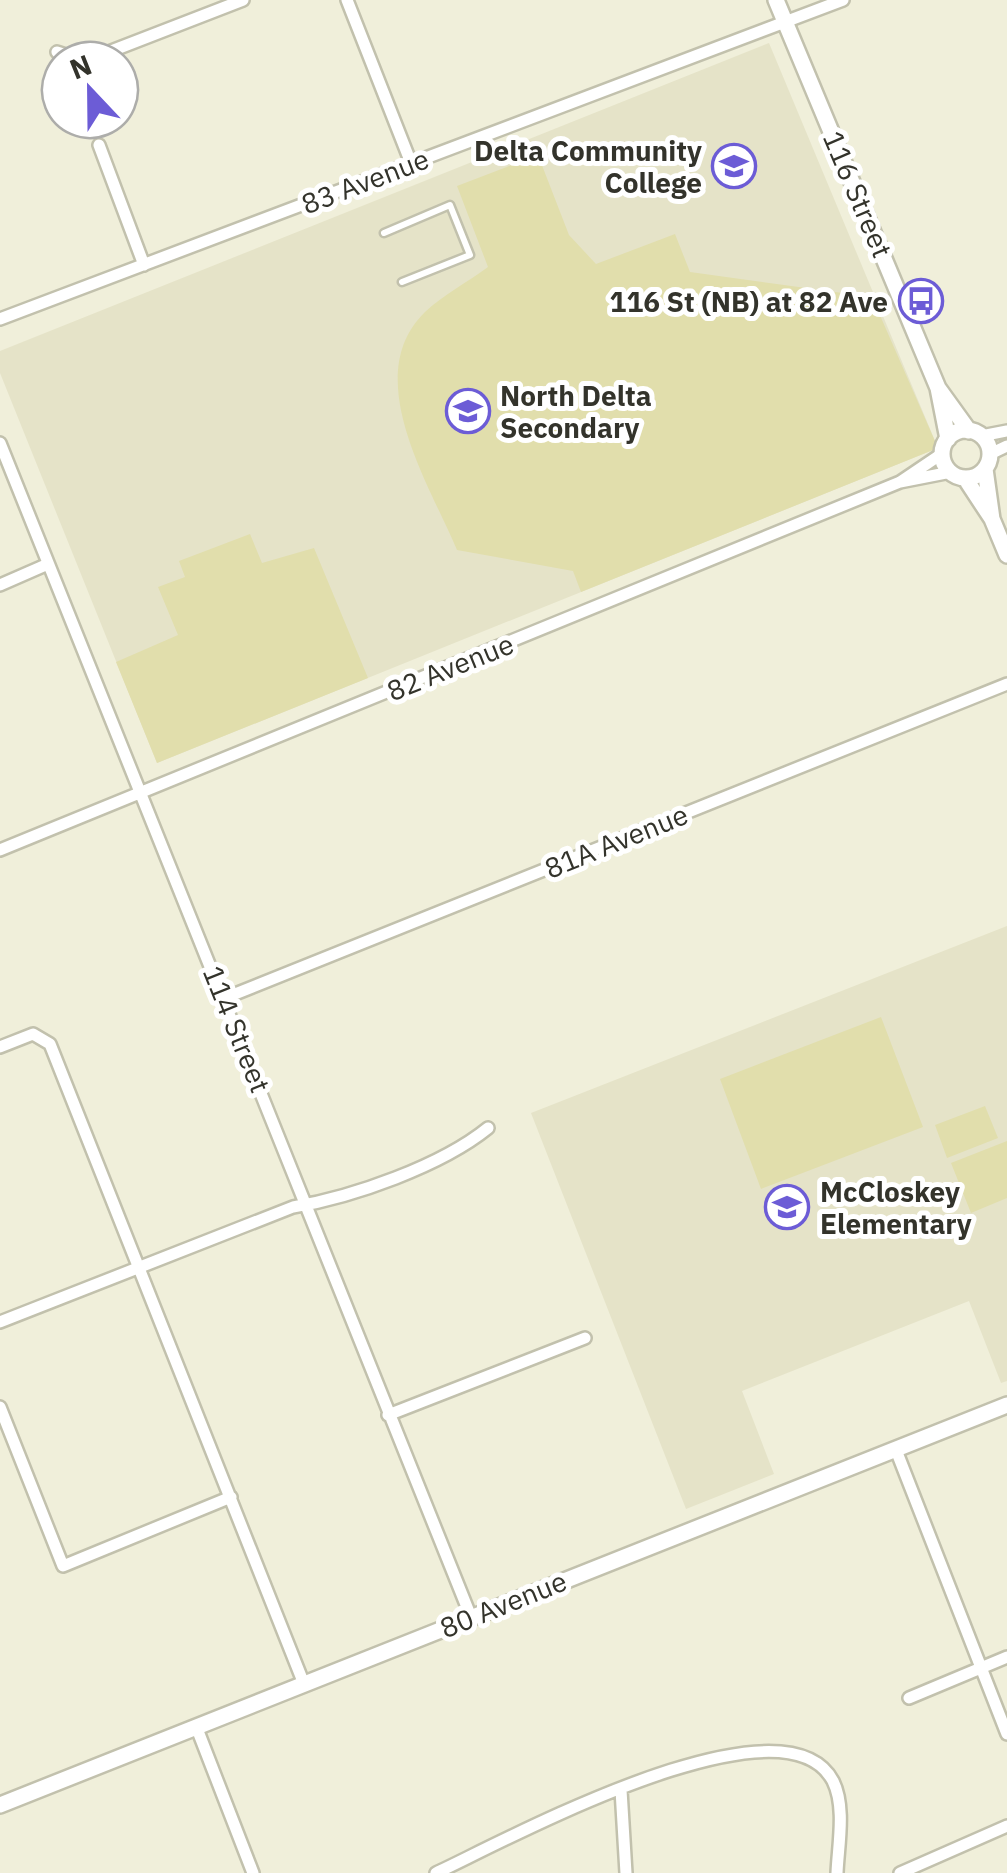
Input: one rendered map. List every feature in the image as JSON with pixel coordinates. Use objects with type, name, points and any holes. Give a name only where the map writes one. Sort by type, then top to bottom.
[{"type":"street","points":[[138,40],[243,0]]},
{"type":"street","points":[[346,0],[411,163]]},
{"type":"street","name":"116 Street","points":[[776,0],[938,388],[945,446],[958,475]]},
{"type":"street","name":"83 Avenue","points":[[0,320],[842,0]]},
{"type":"street","points":[[99,146],[144,265]]},
{"type":"street","name":"116 Street","points":[[938,388],[975,433],[988,462]]},
{"type":"street","points":[[945,446],[975,433],[1007,431]]},
{"type":"street","name":"114 Street","points":[[0,443],[471,1617]]},
{"type":"street","name":"82 Avenue","points":[[900,482],[945,446]]},
{"type":"street","points":[[1007,446],[988,462],[958,475],[992,519],[1007,555]]},
{"type":"street","points":[[988,462],[992,519]]},
{"type":"street","name":"82 Avenue","points":[[0,850],[900,482],[958,475]]},
{"type":"street","points":[[0,584],[48,564]]},
{"type":"street","name":"81A Avenue","points":[[225,998],[1007,684]]},
{"type":"street","points":[[0,1046],[33,1034],[50,1044],[304,1684]]},
{"type":"street","points":[[0,1322],[462,1149],[488,1128]]},
{"type":"street","points":[[388,1415],[585,1338]]},
{"type":"street","name":"80 Avenue","points":[[0,1805],[1007,1405]]},
{"type":"street","points":[[0,1407],[62,1566],[231,1498]]},
{"type":"street","points":[[896,1450],[1007,1734]]},
{"type":"street","points":[[909,1698],[1007,1656]]},
{"type":"street","points":[[196,1726],[253,1873]]},
{"type":"street","points":[[437,1873],[621,1790],[724,1754],[793,1752],[820,1765],[834,1782],[839,1805],[837,1873]]},
{"type":"street","points":[[621,1790],[626,1873]]},
{"type":"street","points":[[900,1873],[1007,1826]]},
{"type":"lane","points":[[384,232],[450,205],[470,255],[402,282]]},
{"type":"shaded area","name":"North Delta Secondary","points":[[769,43],[938,448],[157,763],[0,373],[0,351]]},
{"type":"shaded area","points":[[538,155],[569,235],[596,264],[675,234],[690,272],[872,297],[938,448],[581,592],[573,571],[457,550],[406,431],[398,367],[406,338],[425,312],[488,267],[457,186]]},
{"type":"shaded area","points":[[250,534],[262,563],[314,548],[368,678],[157,763],[116,662],[178,635],[158,587],[185,577],[179,561]]},
{"type":"shaded area","name":"McCloskey Elementary","points":[[1007,926],[1007,1381],[1001,1383],[969,1301],[742,1391],[774,1474],[686,1509],[531,1113]]},
{"type":"shaded area","points":[[881,1017],[923,1127],[761,1189],[720,1079]]},
{"type":"shaded area","points":[[985,1106],[998,1138],[947,1158],[935,1125]]},
{"type":"shaded area","points":[[1007,1141],[1007,1198],[971,1213],[951,1163]]},
{"type":"place","name":"Delta Community College","points":[[734,166]]},
{"type":"place","name":"116 St (NB) at 82 Ave","points":[[921,301]]},
{"type":"place","name":"North Delta Secondary","points":[[468,411]]},
{"type":"place","name":"McCloskey Elementary","points":[[787,1207]]}]
